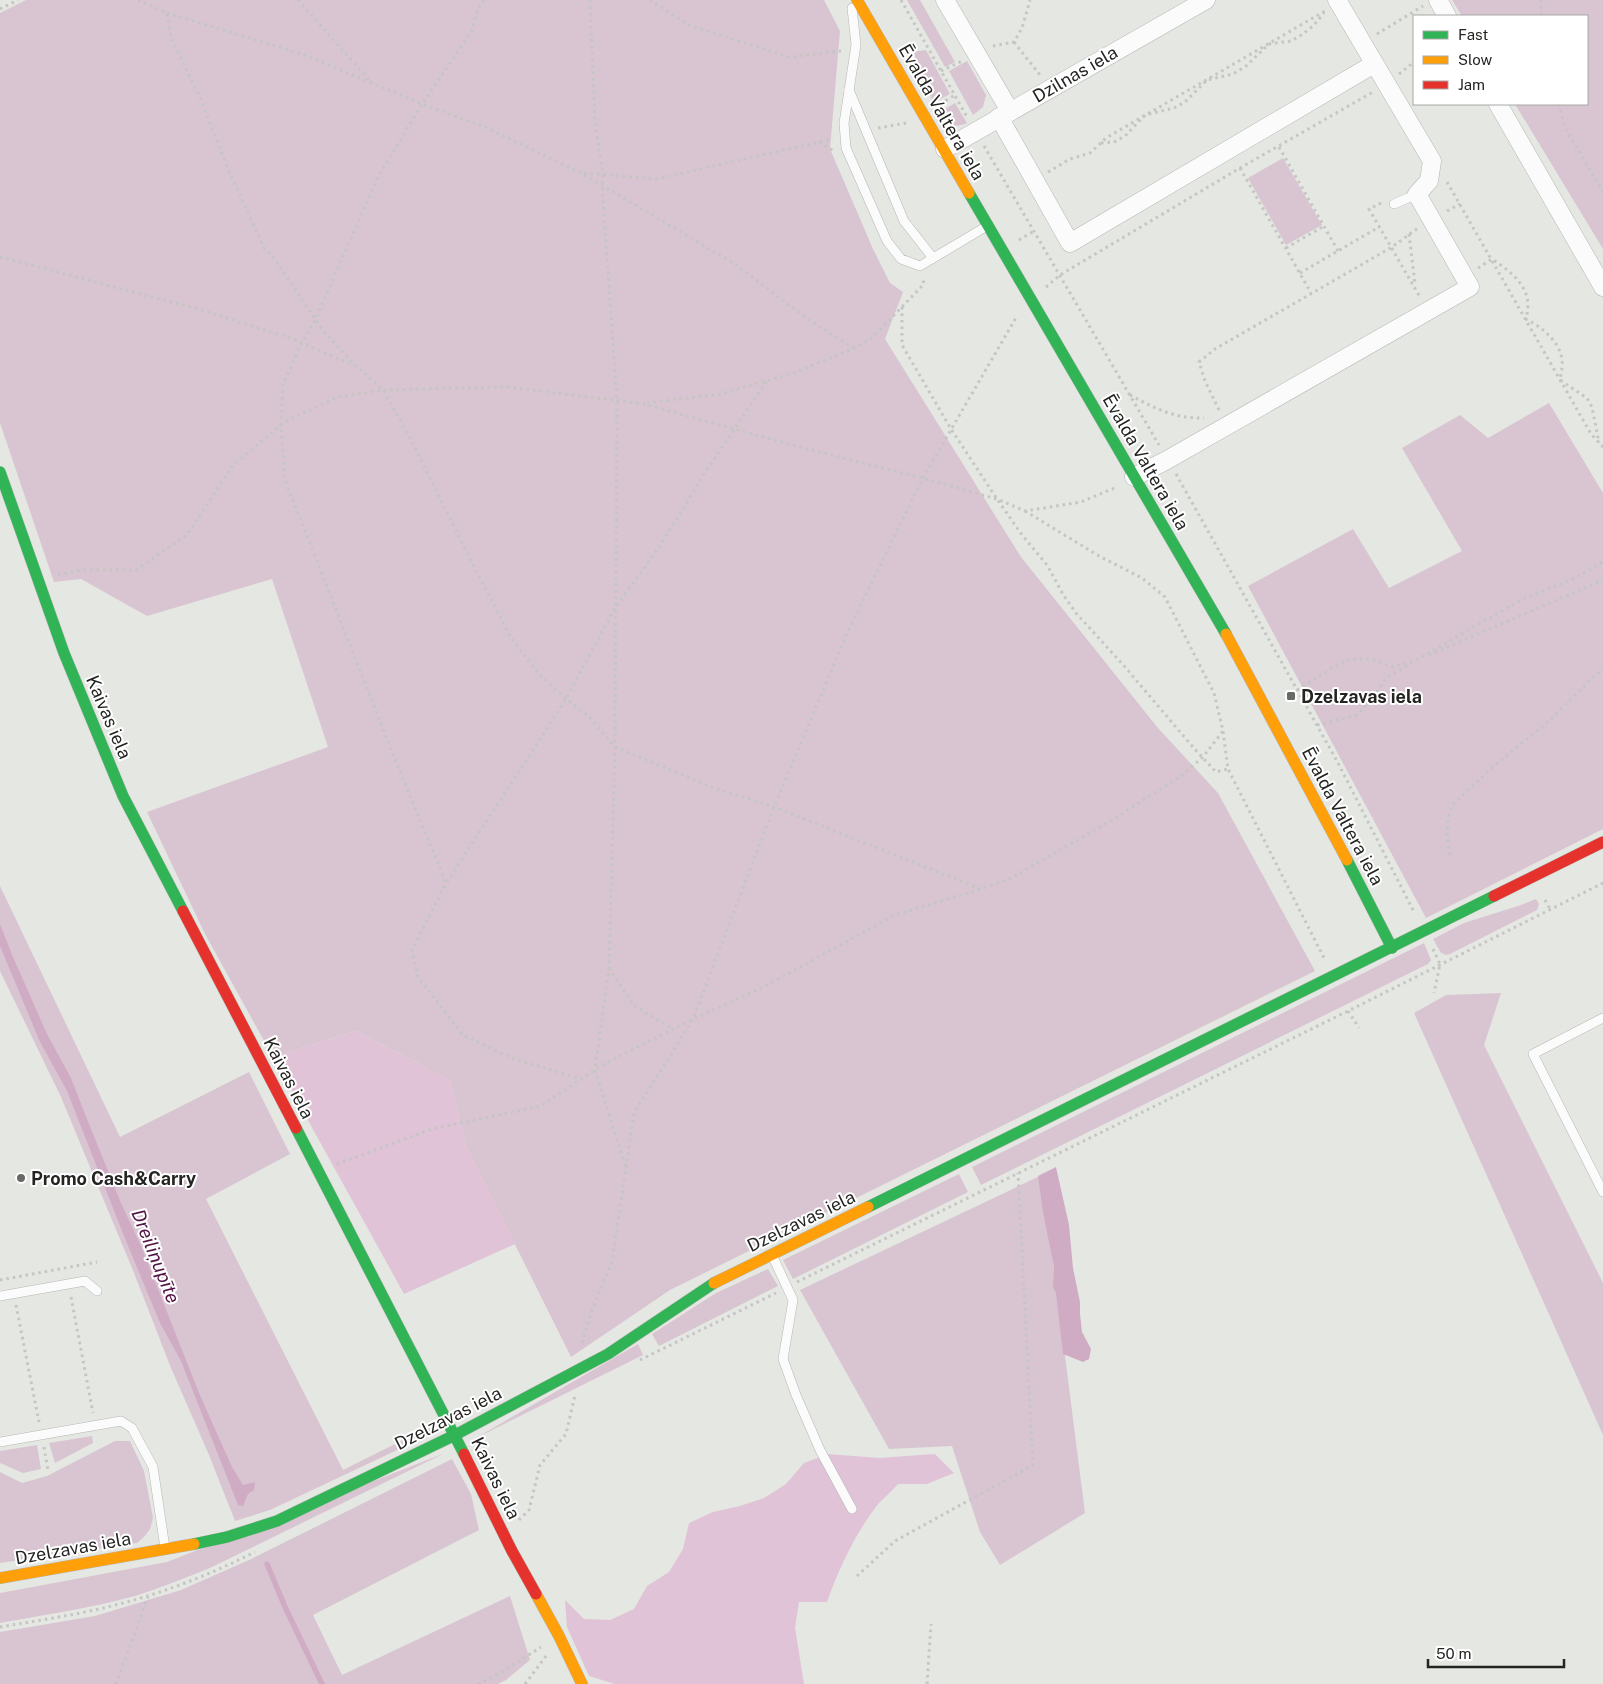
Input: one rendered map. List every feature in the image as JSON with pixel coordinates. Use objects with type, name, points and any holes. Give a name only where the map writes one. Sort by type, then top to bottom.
[{"type":"street","name":"Ēvalda Valtera iela","points":[[857,0],[945,149],[987,226],[1032,300],[1246,672],[1320,807],[1392,948]]},
{"type":"street","points":[[945,0],[971,54],[1070,243],[1374,64]]},
{"type":"street","name":"Dzilnas iela","points":[[945,149],[1206,0]]},
{"type":"street","points":[[1432,2],[1446,15]]},
{"type":"street","points":[[1134,477],[1470,287],[1417,194],[1429,181],[1432,162],[1362,43],[1335,6]]},
{"type":"street","points":[[1499,105],[1603,287]]},
{"type":"street","name":"Kaivas iela","points":[[0,472],[64,653],[123,796],[455,1435],[504,1536],[582,1684]]},
{"type":"street","name":"Dzelzavas iela","points":[[0,1578],[165,1550],[227,1537],[277,1521],[455,1435],[608,1354],[706,1287],[1603,842]]},
{"type":"lane","points":[[851,0],[856,45],[844,123],[846,148],[887,241],[901,259],[920,266],[987,226]]},
{"type":"lane","points":[[850,90],[904,221],[932,258]]},
{"type":"lane","points":[[1394,204],[1417,194]]},
{"type":"lane","points":[[1603,1018],[1533,1054],[1603,1192]]},
{"type":"lane","points":[[772,1255],[793,1300],[783,1359],[796,1395],[820,1450],[852,1509]]},
{"type":"lane","points":[[0,1296],[86,1281],[98,1291]]},
{"type":"lane","points":[[0,1442],[121,1421],[132,1428],[153,1467],[165,1550]]},
{"type":"path","points":[[0,9],[18,0]]},
{"type":"path","points":[[138,0],[167,12],[305,55],[422,104],[486,127],[581,173],[735,264],[810,320],[854,348]]},
{"type":"path","points":[[298,0],[372,83]]},
{"type":"path","points":[[446,883],[284,480],[281,425],[283,384],[302,342],[315,320],[377,179],[422,104],[472,31],[478,8],[484,0]]},
{"type":"path","points":[[590,0],[596,122],[603,175],[602,185],[617,400],[615,746],[609,968],[596,1070],[626,1168]]},
{"type":"path","points":[[650,0],[689,25],[789,57],[838,52],[856,45]]},
{"type":"path","points":[[901,0],[975,131],[1130,395],[1337,761],[1440,964],[1434,993]]},
{"type":"path","points":[[942,71],[971,54],[1014,42],[1022,28],[1030,0]]},
{"type":"path","points":[[1540,0],[1541,15]]},
{"type":"path","points":[[1362,43],[1432,2]]},
{"type":"path","points":[[1044,177],[1048,171],[1070,158],[1090,152],[1145,115],[1335,6]]},
{"type":"path","points":[[1101,143],[1114,142],[1125,136],[1145,115],[1174,108],[1185,102],[1207,80],[1234,74],[1246,66],[1269,44],[1290,40],[1303,34],[1313,26],[1323,12],[1335,6]]},
{"type":"path","points":[[167,12],[170,38],[200,97],[228,169],[264,248],[324,332],[382,390],[408,434],[511,638],[540,674],[566,699],[588,716],[615,746],[717,790],[774,808],[981,889]]},
{"type":"path","points":[[1014,42],[1041,77]]},
{"type":"path","points":[[573,1373],[591,1312],[612,1262],[634,1113],[693,1019],[774,808],[848,631],[923,478],[1020,311],[1060,275],[1240,168],[1386,85],[1413,63]]},
{"type":"path","points":[[1558,105],[1567,131],[1603,192]]},
{"type":"path","points":[[581,173],[656,179],[845,136]]},
{"type":"path","points":[[819,142],[837,155]]},
{"type":"path","points":[[1279,147],[1338,251]]},
{"type":"path","points":[[1432,162],[1441,172],[1460,204],[1591,434],[1603,447]]},
{"type":"path","points":[[1240,168],[1311,293]]},
{"type":"path","points":[[1394,204],[1379,202],[1369,208],[1422,302]]},
{"type":"path","points":[[1222,417],[1205,381],[1199,362],[1215,349],[1392,247],[1409,234],[1460,204]]},
{"type":"path","points":[[1286,248],[1324,226]]},
{"type":"path","points":[[1300,273],[1379,227]]},
{"type":"path","points":[[1409,234],[1415,287]]},
{"type":"path","points":[[0,257],[202,310],[302,342],[356,366]]},
{"type":"path","points":[[1492,259],[1508,270],[1522,286],[1528,302],[1526,320]]},
{"type":"path","points":[[644,404],[720,394],[794,373],[854,348],[872,338],[924,284],[920,266]]},
{"type":"path","points":[[902,307],[902,345],[951,429],[1022,535],[1047,565],[1064,596],[1076,613],[1216,772],[1228,769]]},
{"type":"path","points":[[1526,320],[1539,326],[1555,343],[1562,360],[1560,380]]},
{"type":"path","points":[[1560,380],[1586,398],[1592,406],[1599,442]]},
{"type":"path","points":[[581,1079],[511,1058],[463,1035],[418,977],[412,950],[446,883],[566,699],[615,608],[660,546],[706,471],[767,381]]},
{"type":"path","points":[[37,579],[84,570],[136,570],[186,535],[233,465],[286,421],[338,397],[382,390],[508,387],[644,404],[997,499],[1025,511],[1099,556],[1142,578],[1165,597],[1214,693],[1223,731],[1228,769],[1334,976]]},
{"type":"path","points":[[1130,395],[1162,412],[1192,419],[1212,418]]},
{"type":"path","points":[[1025,511],[1081,502],[1113,489],[1134,477]]},
{"type":"path","points":[[1317,725],[1357,715],[1373,698],[1386,678],[1523,599],[1573,579],[1603,562]]},
{"type":"path","points":[[1297,690],[1333,667],[1351,659],[1371,659],[1393,667],[1416,660],[1603,580]]},
{"type":"path","points":[[1450,855],[1447,836],[1448,818],[1453,804],[1493,767],[1550,720],[1603,669]]},
{"type":"path","points":[[318,1171],[432,1129],[541,1106],[596,1070],[693,1019],[762,988],[895,916],[1011,878],[1108,822],[1181,776],[1203,757],[1223,731]]},
{"type":"path","points":[[636,1362],[1348,1011],[1603,882]]},
{"type":"path","points":[[1545,900],[1550,909]]},
{"type":"path","points":[[609,968],[633,1005],[673,1029]]},
{"type":"path","points":[[1348,1011],[1359,1028]]},
{"type":"path","points":[[857,1576],[895,1541],[1033,1465],[1018,1173]]},
{"type":"path","points":[[0,1280],[98,1262]]},
{"type":"path","points":[[66,1268],[96,1426]]},
{"type":"path","points":[[10,1278],[48,1470]]},
{"type":"path","points":[[504,1536],[529,1510],[540,1465],[566,1434],[576,1393],[567,1398]]},
{"type":"path","points":[[0,1627],[84,1613],[148,1596],[202,1576],[260,1550]]},
{"type":"path","points":[[116,1684],[148,1596]]},
{"type":"path","points":[[927,1684],[931,1624]]},
{"type":"path","points":[[478,1684],[502,1672],[558,1636]]},
{"type":"path","points":[[525,1684],[540,1666],[558,1636]]},
{"type":"shaded area","points":[[26,0],[824,0],[840,31],[830,149],[873,249],[890,283],[903,292],[885,339],[1021,557],[1158,728],[1218,793],[1315,971],[670,1290],[571,1357],[466,1146],[450,1080],[356,1031],[273,1057],[205,934],[147,812],[328,747],[272,579],[147,616],[81,579],[54,582],[0,423],[0,13]]},
{"type":"shaded area","points":[[907,0],[920,0],[955,62],[945,67]]},
{"type":"shaded area","points":[[1452,0],[1603,0],[1603,249],[1516,105],[1588,105],[1588,15],[1461,15]]},
{"type":"shaded area","points":[[926,50],[950,94],[933,103],[913,52]]},
{"type":"shaded area","points":[[967,61],[986,95],[983,107],[973,115],[949,71]]},
{"type":"shaded area","points":[[955,103],[967,123],[958,126],[951,125],[938,113]]},
{"type":"shaded area","points":[[1283,158],[1322,225],[1286,245],[1248,178]]},
{"type":"shaded area","points":[[1549,403],[1603,493],[1603,829],[1426,918],[1248,586],[1353,529],[1389,588],[1462,551],[1402,448],[1460,415],[1488,438]]},
{"type":"shaded area","points":[[0,886],[120,1137],[249,1072],[290,1154],[206,1199],[343,1470],[435,1424],[431,1434],[270,1510],[235,1521],[61,1097],[0,971]]},
{"type":"shaded area","points":[[1536,899],[1539,904],[1537,910],[1450,954],[1441,953],[1433,939],[1464,923]]},
{"type":"shaded area","name":"Dreiliņupīte","points":[[0,924],[47,1034],[71,1078],[121,1203],[141,1246],[199,1393],[232,1467],[243,1485],[255,1482],[254,1490],[248,1494],[243,1506],[238,1505],[181,1361],[160,1323],[67,1091],[40,1042],[0,946]]},
{"type":"shaded area","points":[[1424,943],[1431,960],[1428,964],[981,1185],[972,1167]]},
{"type":"shaded area","points":[[1501,993],[1484,1045],[1603,1283],[1603,1435],[1414,1013],[1446,995]]},
{"type":"shaded area","points":[[356,1031],[450,1080],[466,1146],[515,1244],[404,1294],[273,1057]]},
{"type":"shaded area","points":[[1056,1167],[1069,1225],[1073,1268],[1080,1302],[1082,1332],[1091,1349],[1089,1359],[1083,1362],[1063,1354],[1056,1293],[1053,1287],[1054,1267],[1038,1176]]},
{"type":"shaded area","points":[[959,1174],[968,1192],[793,1279],[783,1260]]},
{"type":"shaded area","points":[[1042,1175],[1085,1513],[1000,1565],[980,1532],[952,1446],[889,1449],[800,1290]]},
{"type":"shaded area","points":[[768,1269],[778,1286],[659,1346],[652,1334],[716,1293]]},
{"type":"shaded area","points":[[638,1344],[643,1355],[474,1439]]},
{"type":"shaded area","points":[[92,1436],[93,1443],[55,1463],[49,1443]]},
{"type":"shaded area","points":[[115,1441],[130,1441],[144,1471],[153,1518],[150,1529],[144,1537],[137,1543],[0,1563],[0,1472],[22,1483],[47,1476]]},
{"type":"shaded area","points":[[37,1445],[41,1469],[23,1473],[0,1463],[0,1451]]},
{"type":"shaded area","points":[[445,1453],[210,1568],[172,1583],[118,1600],[0,1623],[0,1593],[167,1562]]},
{"type":"shaded area","points":[[828,1454],[879,1458],[935,1454],[954,1473],[927,1484],[898,1484],[879,1503],[863,1526],[843,1563],[827,1602],[799,1602],[795,1628],[804,1684],[615,1684],[589,1676],[567,1627],[565,1600],[584,1619],[610,1620],[634,1609],[647,1586],[669,1572],[683,1549],[689,1523],[713,1512],[764,1498],[786,1484],[804,1463]]},
{"type":"shaded area","points":[[452,1459],[471,1494],[479,1530],[313,1615],[342,1675],[510,1596],[530,1660],[506,1680],[498,1684],[0,1684],[0,1632],[95,1616],[181,1590],[249,1560]]},
{"type":"waterway","name":"Dreiliņupīte","points":[[267,1564],[285,1607],[322,1684]]},
{"type":"traffic: fast","points":[[969,193],[1226,634]]},
{"type":"traffic: fast","points":[[0,472],[64,653],[123,796],[183,911]]},
{"type":"traffic: fast","points":[[1347,860],[1392,948]]},
{"type":"traffic: fast","points":[[868,1207],[1494,896]]},
{"type":"traffic: fast","points":[[296,1128],[464,1454]]},
{"type":"traffic: fast","points":[[194,1544],[227,1537],[277,1521],[455,1435],[608,1354],[714,1283]]},
{"type":"traffic: slow","points":[[857,0],[969,193]]},
{"type":"traffic: slow","points":[[1226,634],[1347,860]]},
{"type":"traffic: slow","points":[[714,1283],[868,1207]]},
{"type":"traffic: slow","points":[[0,1578],[194,1544]]},
{"type":"traffic: slow","points":[[536,1594],[582,1684]]},
{"type":"traffic: jam","points":[[1494,896],[1603,842]]},
{"type":"traffic: jam","points":[[183,911],[296,1128]]},
{"type":"traffic: jam","points":[[464,1454],[512,1551],[536,1594]]},
{"type":"place","name":"Dzelzavas iela","points":[[1291,696]]},
{"type":"place","name":"Promo Cash&Carry","points":[[21,1178]]}]
